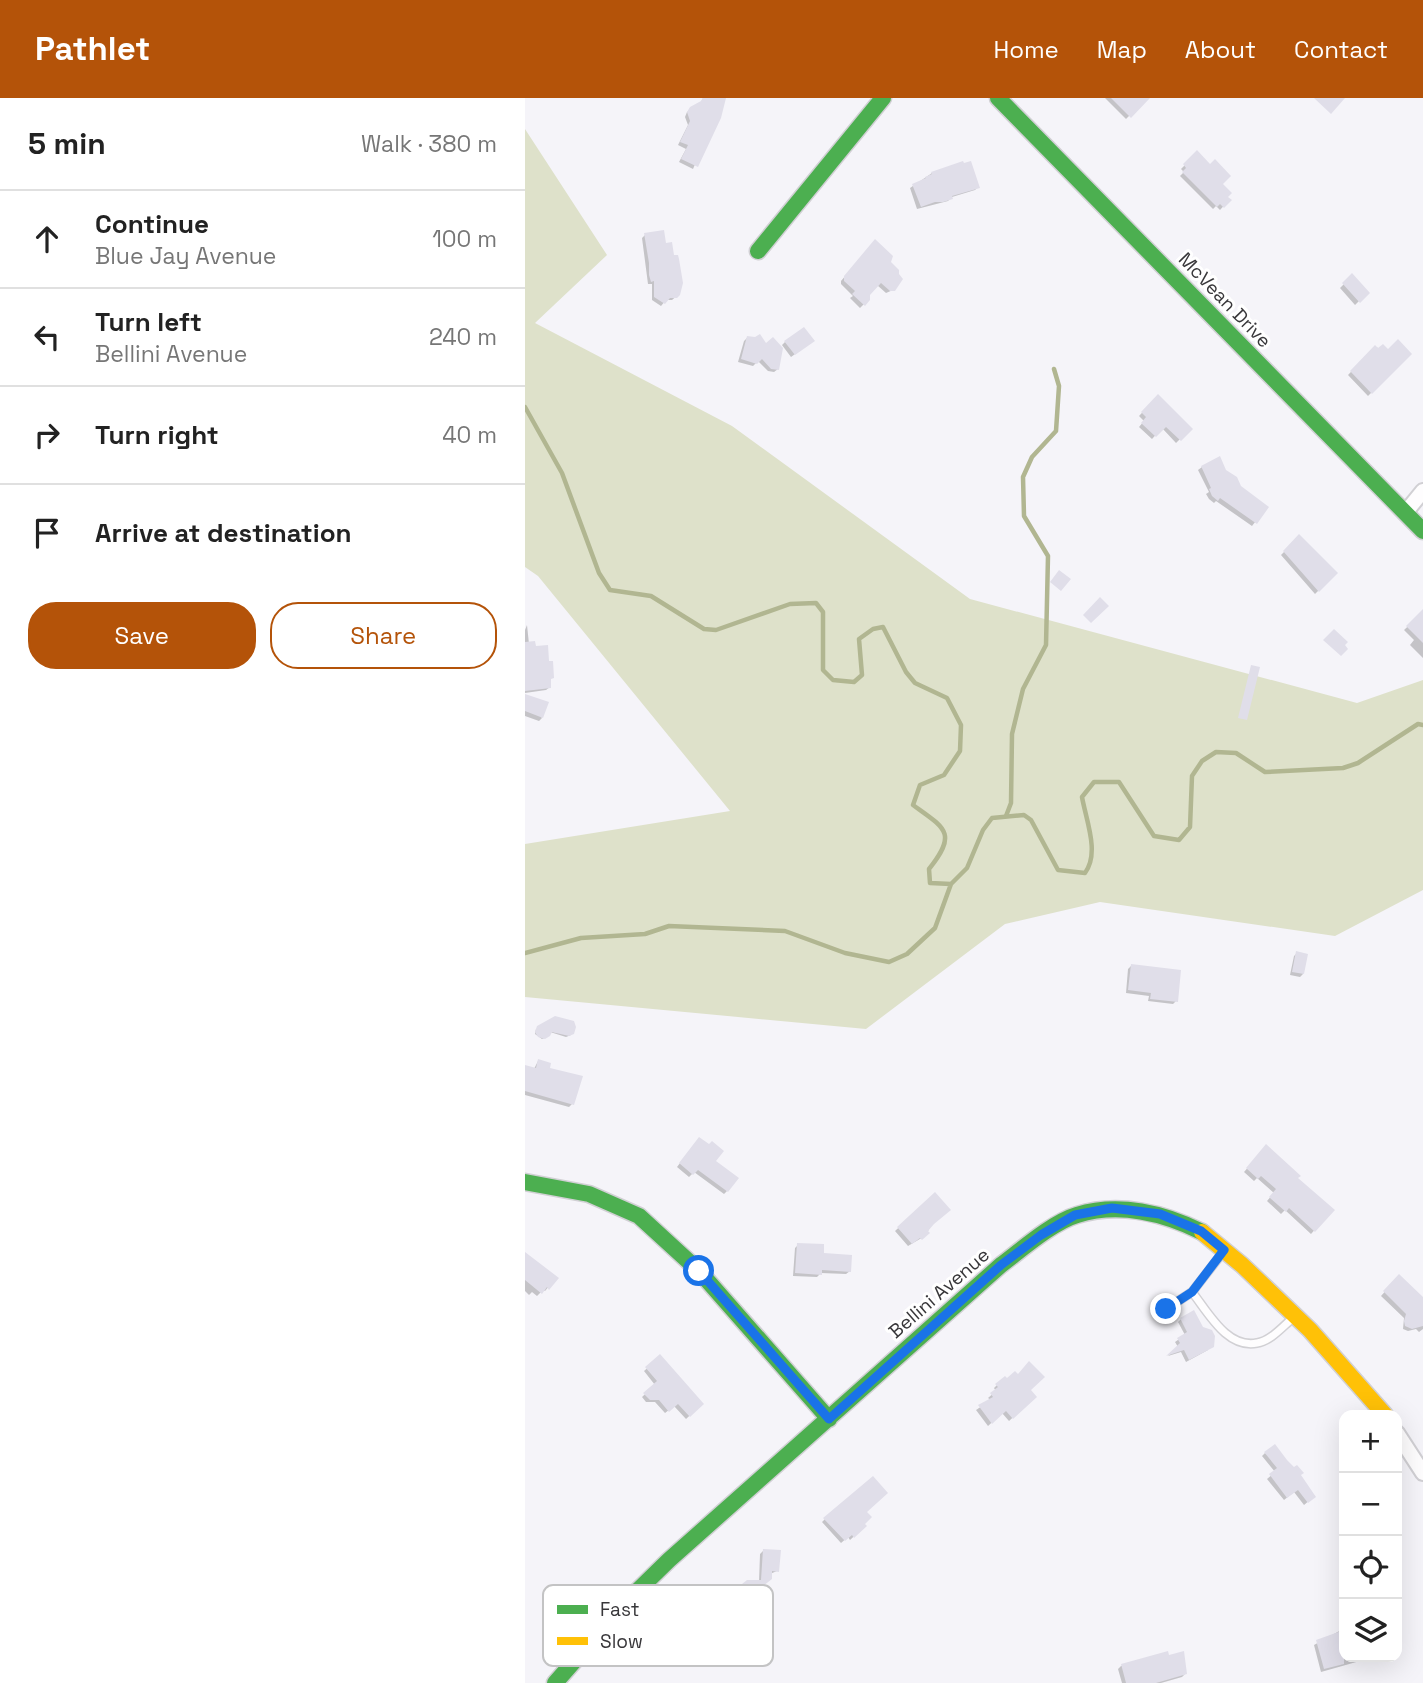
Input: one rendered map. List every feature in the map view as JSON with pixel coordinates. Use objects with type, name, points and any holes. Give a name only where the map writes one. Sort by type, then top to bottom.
[{"type":"street","points":[[758,251],[883,98]]},
{"type":"street","name":"McVean Drive","points":[[998,98],[1423,531]]},
{"type":"street","points":[[1405,513],[1423,491]]},
{"type":"street","points":[[525,1182],[589,1194],[639,1216],[699,1271],[829,1419]]},
{"type":"street","name":"Bellini Avenue","points":[[643,1585],[1001,1265],[1041,1235],[1075,1215],[1112,1208],[1160,1214],[1201,1231],[1295,1315],[1380,1410]]},
{"type":"street","points":[[1402,1441],[1423,1473]]},
{"type":"street","name":"Bellini Avenue","points":[[555,1683],[570,1666]]},
{"type":"lane","points":[[1166,1309],[1192,1292],[1224,1250]]},
{"type":"lane","points":[[1192,1292],[1228,1336],[1245,1343],[1258,1343],[1271,1337],[1295,1315]]},
{"type":"green space","points":[[525,129],[607,255],[535,323],[732,426],[970,599],[1357,703],[1423,680],[1423,890],[1335,936],[1100,902],[1005,924],[866,1029],[525,997],[525,844],[730,811],[538,576],[525,567]]},
{"type":"building","points":[[703,98],[726,98],[721,118],[698,167],[681,159],[688,145],[680,142],[690,121],[687,112]]},
{"type":"building","points":[[1111,98],[1150,98],[1131,118]]},
{"type":"building","points":[[1314,98],[1345,98],[1331,114]]},
{"type":"building","points":[[1197,150],[1210,164],[1215,159],[1231,176],[1223,184],[1232,193],[1228,197],[1232,200],[1224,208],[1220,204],[1217,207],[1182,172],[1186,168],[1183,164]]},
{"type":"building","points":[[963,161],[971,161],[980,188],[952,196],[953,199],[921,207],[912,184],[926,178],[931,172]]},
{"type":"building","points":[[664,230],[666,243],[672,242],[674,255],[678,255],[683,283],[680,295],[670,298],[665,304],[654,297],[654,281],[651,282],[649,275],[644,233]]},
{"type":"building","points":[[875,239],[893,256],[891,262],[903,279],[895,291],[890,291],[881,283],[870,295],[865,306],[852,294],[855,291],[844,281],[844,276]]},
{"type":"building","points":[[1352,273],[1370,293],[1360,303],[1342,283]]},
{"type":"building","points":[[804,327],[815,341],[795,355],[784,341]]},
{"type":"building","points":[[760,334],[766,343],[773,337],[783,348],[779,370],[771,369],[762,359],[757,364],[741,359],[747,336],[755,337]]},
{"type":"building","points":[[1398,339],[1412,354],[1372,394],[1350,371],[1375,345],[1378,348],[1383,344],[1388,349]]},
{"type":"building","points":[[1158,394],[1193,429],[1181,441],[1166,427],[1156,437],[1141,423],[1146,417],[1141,412]]},
{"type":"building","points":[[1220,456],[1226,470],[1237,477],[1241,486],[1269,507],[1257,524],[1220,498],[1218,501],[1212,496],[1201,466]]},
{"type":"building","points":[[1299,534],[1338,573],[1319,592],[1283,551]]},
{"type":"building","points":[[1059,570],[1071,579],[1061,591],[1050,582]]},
{"type":"building","points":[[1100,597],[1109,606],[1091,623],[1083,615]]},
{"type":"building","points":[[1423,609],[1423,643],[1406,626]]},
{"type":"building","points":[[1334,629],[1348,642],[1345,645],[1348,649],[1341,656],[1323,640]]},
{"type":"building","points":[[535,641],[536,646],[548,645],[554,678],[551,679],[551,688],[525,691],[525,642]]},
{"type":"building","points":[[1251,665],[1260,667],[1247,720],[1238,718]]},
{"type":"building","points":[[525,694],[549,702],[543,718],[525,711]]},
{"type":"building","points":[[1296,951],[1308,954],[1304,974],[1292,972]]},
{"type":"building","points":[[1131,964],[1181,970],[1178,1002],[1150,999],[1151,993],[1128,990]]},
{"type":"building","points":[[555,1016],[574,1021],[574,1034],[569,1036],[552,1032],[545,1039],[538,1037],[535,1032],[537,1026]]},
{"type":"building","points":[[538,1059],[551,1063],[550,1068],[583,1076],[574,1105],[525,1091],[525,1065],[536,1068]]},
{"type":"building","points":[[699,1137],[709,1144],[712,1141],[724,1151],[716,1161],[739,1178],[728,1192],[698,1170],[693,1175],[679,1163]]},
{"type":"building","points":[[1266,1144],[1301,1176],[1298,1178],[1335,1210],[1315,1232],[1289,1208],[1286,1212],[1269,1197],[1276,1189],[1261,1176],[1258,1179],[1246,1168]]},
{"type":"building","points":[[935,1192],[951,1210],[934,1224],[928,1231],[930,1233],[922,1240],[920,1238],[912,1244],[897,1227]]},
{"type":"building","points":[[797,1243],[824,1244],[824,1253],[852,1255],[851,1272],[822,1270],[822,1275],[795,1273]]},
{"type":"building","points":[[525,1252],[559,1278],[542,1294],[525,1280]]},
{"type":"building","points":[[1399,1274],[1423,1297],[1423,1326],[1412,1329],[1405,1326],[1406,1314],[1383,1291]]},
{"type":"building","points":[[1194,1310],[1203,1327],[1212,1330],[1215,1336],[1214,1347],[1189,1360],[1184,1350],[1166,1356],[1180,1343],[1177,1338],[1187,1332],[1180,1318]]},
{"type":"building","points":[[660,1354],[704,1404],[690,1417],[678,1404],[669,1412],[659,1400],[650,1400],[643,1393],[657,1381],[645,1367]]},
{"type":"building","points":[[1029,1361],[1045,1377],[1031,1390],[1037,1397],[1013,1419],[1006,1411],[992,1424],[978,1405],[993,1397],[990,1393],[998,1387],[995,1384],[1015,1371],[1018,1374]]},
{"type":"building","points":[[1275,1444],[1294,1467],[1297,1465],[1304,1473],[1301,1475],[1316,1497],[1308,1503],[1298,1490],[1287,1498],[1269,1474],[1277,1468],[1264,1452]]},
{"type":"building","points":[[873,1476],[888,1493],[867,1512],[872,1517],[865,1524],[867,1526],[854,1538],[852,1535],[845,1541],[823,1518]]},
{"type":"building","points":[[763,1549],[781,1550],[779,1572],[772,1571],[772,1579],[764,1585],[741,1585],[747,1580],[761,1580]]},
{"type":"building","points":[[1339,1632],[1339,1662],[1344,1664],[1324,1669],[1316,1640]]},
{"type":"building","points":[[1168,1651],[1169,1655],[1184,1651],[1187,1674],[1156,1683],[1126,1683],[1121,1664]]},
{"type":"waterway","points":[[1006,816],[1011,803],[1012,734],[1023,689],[1046,645],[1048,556],[1024,516],[1023,477],[1032,457],[1056,431],[1059,386],[1054,369]]},
{"type":"waterway","points":[[525,407],[562,473],[599,573],[610,590],[651,596],[704,629],[716,630],[790,604],[816,603],[823,612],[823,670],[833,680],[854,682],[862,675],[859,639],[873,629],[883,627],[906,672],[915,683],[947,698],[961,725],[960,751],[944,775],[920,785],[913,805],[944,832],[943,847],[929,869],[930,883],[951,884]]},
{"type":"waterway","points":[[525,953],[581,938],[645,934],[669,926],[785,931],[845,953],[889,962],[907,954],[935,928],[951,884],[967,868],[983,830],[992,818],[1024,815],[1031,820],[1058,870],[1085,873],[1092,846],[1082,797],[1094,782],[1119,782],[1154,836],[1179,840],[1190,827],[1192,776],[1202,761],[1216,752],[1236,753],[1265,772],[1343,768],[1358,763],[1418,724],[1423,725]]},
{"type":"traffic: fast","points":[[758,251],[883,98]]},
{"type":"traffic: fast","points":[[998,98],[1423,531]]},
{"type":"traffic: fast","points":[[525,1182],[589,1194],[639,1216],[699,1271],[829,1419]]},
{"type":"traffic: fast","points":[[643,1585],[1001,1265],[1037,1237],[1077,1215],[1109,1210],[1157,1215],[1202,1232]]},
{"type":"traffic: fast","points":[[555,1683],[570,1666]]},
{"type":"traffic: slow","points":[[1202,1232],[1242,1265],[1310,1330],[1381,1410]]},
{"type":"route","points":[[699,1271],[829,1419],[1001,1265],[1041,1235],[1075,1215],[1112,1208],[1160,1214],[1201,1231],[1224,1250],[1192,1292],[1166,1309]]}]
